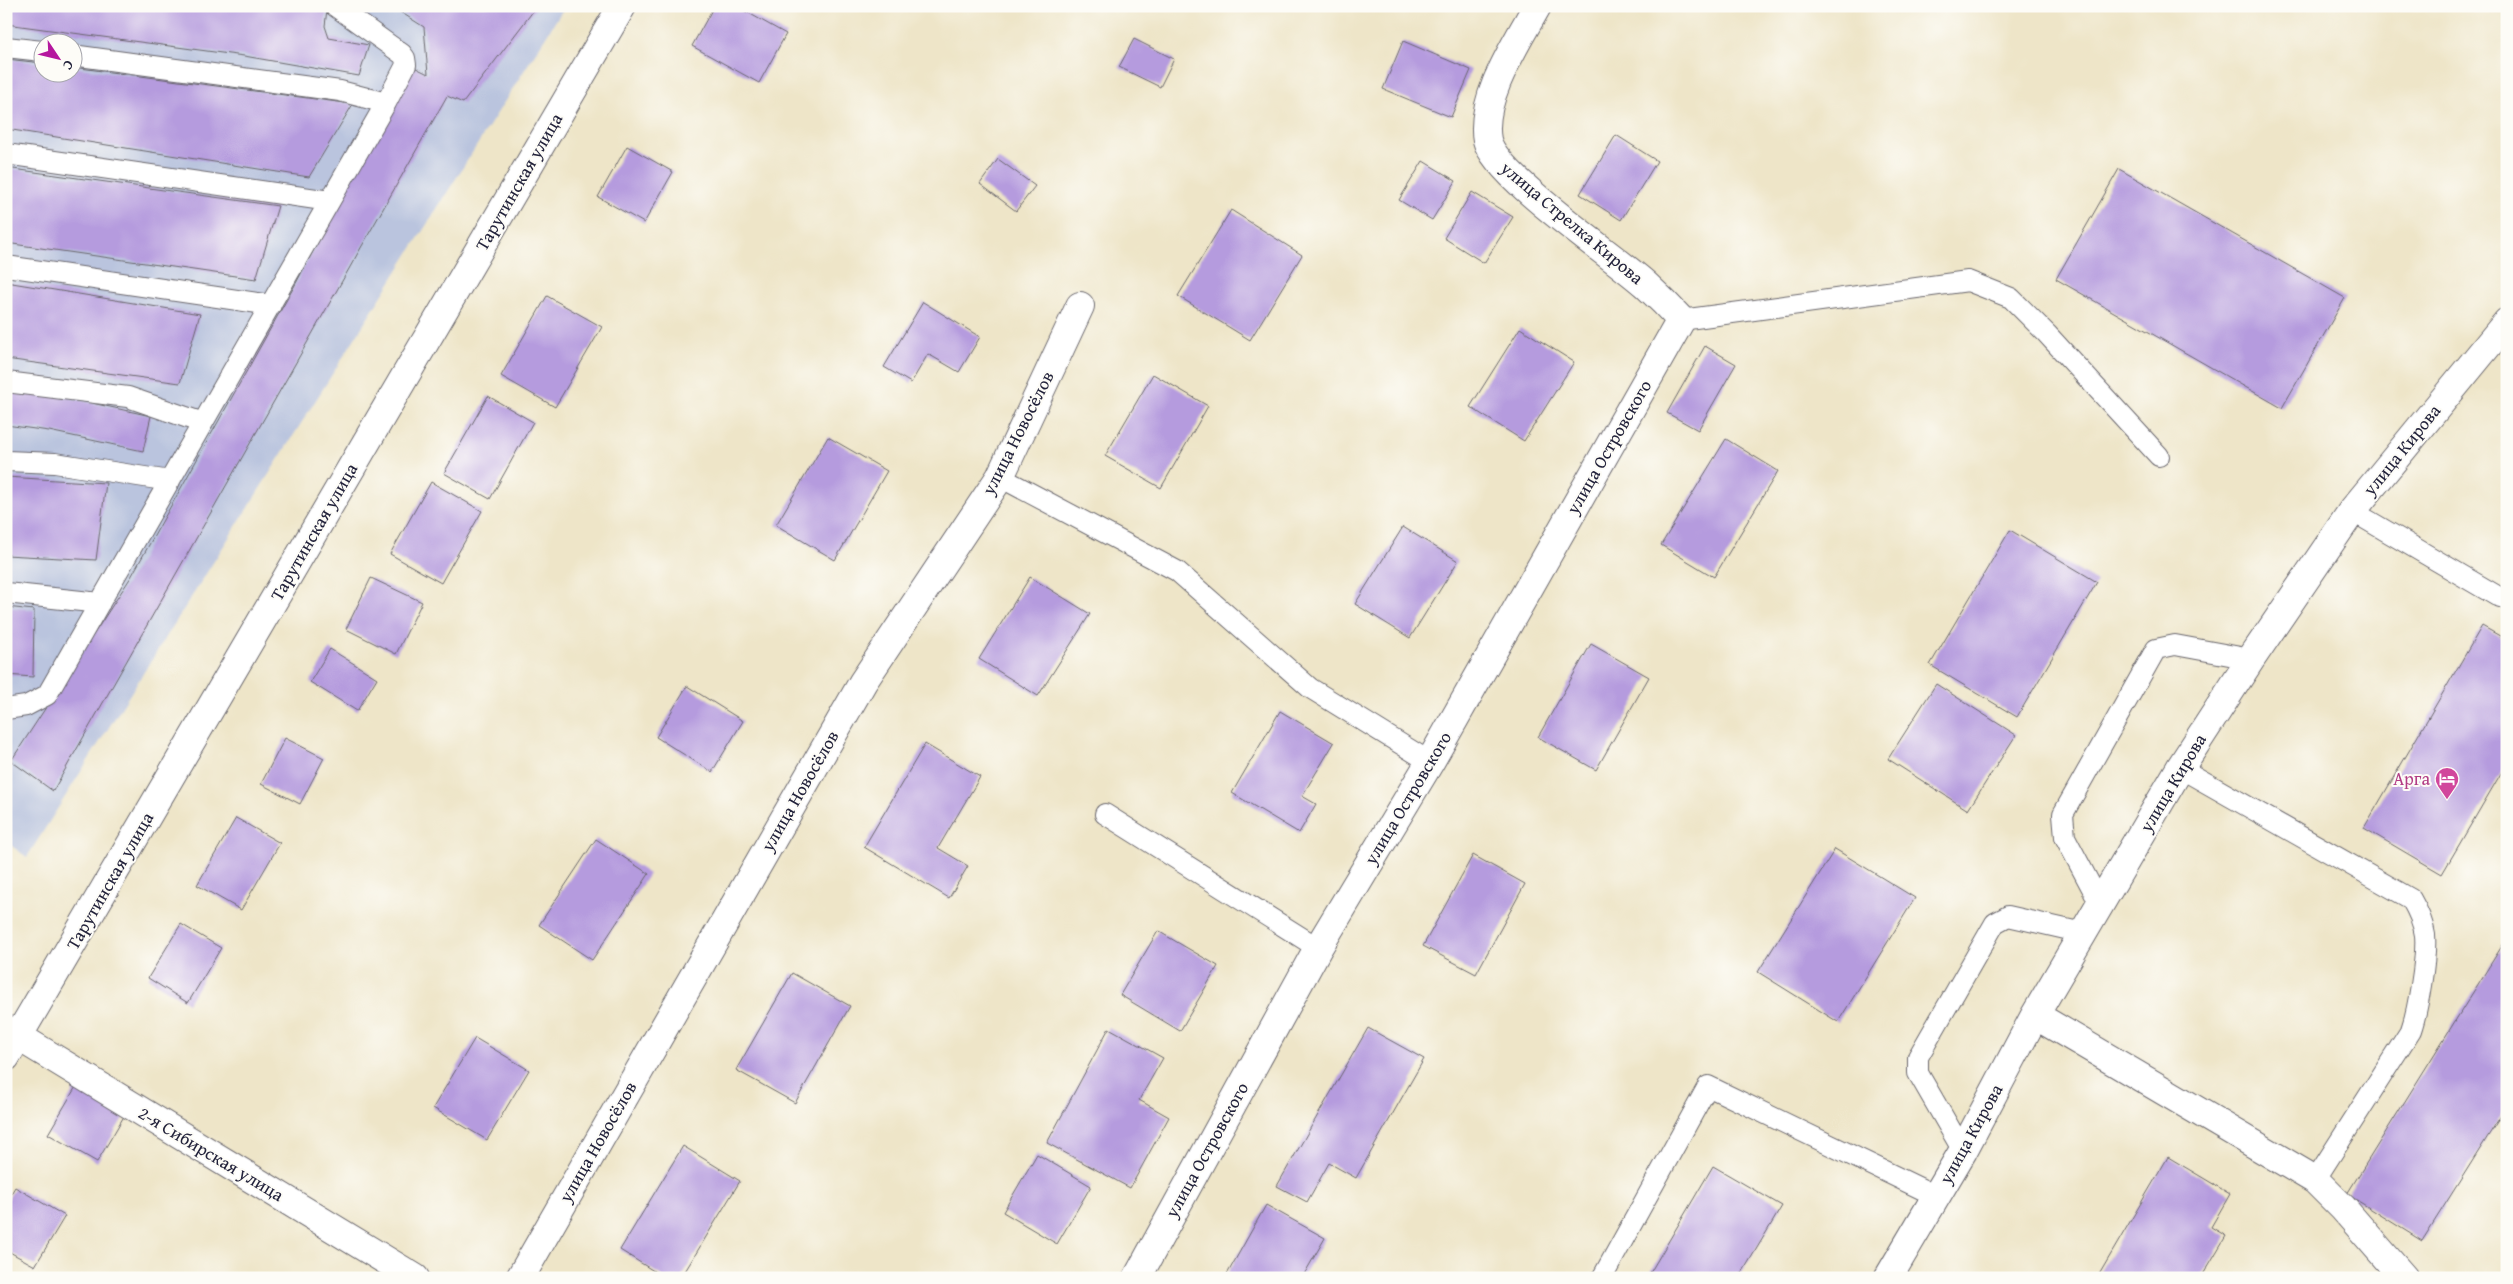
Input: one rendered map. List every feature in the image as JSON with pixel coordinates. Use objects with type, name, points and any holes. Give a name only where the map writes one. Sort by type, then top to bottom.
[{"type":"street","name":"Тарутинская улица","points":[[10,1041],[622,6]]},
{"type":"street","name":"улица Стрелка Кирова","points":[[1538,6],[1499,76],[1489,109],[1487,140],[1499,162],[1539,199],[1646,286],[1681,320]]},
{"type":"street","name":"улица Новосёлов","points":[[520,1278],[863,682],[1000,477],[1080,306]]},
{"type":"street","name":"улица Островского","points":[[1137,1278],[1318,948],[1430,762],[1681,320]]},
{"type":"street","name":"улица Кирова","points":[[1888,1278],[1963,1151],[2035,1015],[2180,768],[2251,659],[2352,511],[2507,322]]},
{"type":"street","points":[[2035,1015],[2315,1180],[2343,1208],[2404,1278]]},
{"type":"street","name":"2-я Сибирская улица","points":[[10,1041],[415,1278]]},
{"type":"lane","points":[[6,709],[26,706],[47,695],[204,423],[406,65],[405,58],[335,6]]},
{"type":"lane","points":[[6,47],[32,50]]},
{"type":"lane","points":[[82,56],[340,91],[386,103]]},
{"type":"lane","points":[[6,154],[330,201]]},
{"type":"lane","points":[[6,266],[271,305]]},
{"type":"lane","points":[[1681,320],[1968,281],[2011,298],[2048,334],[2159,456]]},
{"type":"lane","points":[[6,382],[128,397],[204,423]]},
{"type":"lane","points":[[6,461],[55,463],[170,481]]},
{"type":"lane","points":[[1000,477],[1177,571],[1310,688],[1430,762]]},
{"type":"lane","points":[[2352,511],[2497,596],[2507,599]]},
{"type":"lane","points":[[6,593],[100,604]]},
{"type":"lane","points":[[2101,905],[2065,837],[2063,814],[2156,650],[2175,645],[2251,659]]},
{"type":"lane","points":[[2180,768],[2411,899],[2421,915],[2425,936],[2417,1012],[2411,1030],[2315,1180]]},
{"type":"lane","points":[[1105,814],[1318,948]]},
{"type":"lane","points":[[1963,1151],[1918,1072],[1918,1057],[1995,923],[2008,916],[2083,933]]},
{"type":"lane","points":[[1602,1278],[1708,1086],[1936,1196]]},
{"type":"shaded area","points":[[6,6],[565,6],[27,857],[6,842]]},
{"type":"building","points":[[6,6],[324,6],[327,9],[325,26],[329,38],[369,45],[359,76],[244,56],[82,34],[82,32],[66,32],[6,24]]},
{"type":"building","points":[[391,6],[537,6],[463,103],[447,96],[53,791],[11,761],[131,577],[295,285],[412,66],[428,74],[424,27]]},
{"type":"building","points":[[714,6],[736,6],[786,34],[759,83],[692,46]]},
{"type":"building","points":[[771,6],[784,6],[781,11]]},
{"type":"building","points":[[1134,39],[1174,59],[1160,87],[1119,67]]},
{"type":"building","points":[[1403,41],[1471,70],[1451,117],[1383,89]]},
{"type":"building","points":[[6,59],[32,62],[32,82],[82,82],[82,68],[353,104],[309,177],[6,129]]},
{"type":"building","points":[[1616,135],[1657,161],[1621,220],[1580,194]]},
{"type":"building","points":[[627,146],[673,172],[644,223],[598,197]]},
{"type":"building","points":[[998,159],[1035,186],[1016,211],[980,184]]},
{"type":"building","points":[[1423,161],[1456,181],[1432,220],[1399,200]]},
{"type":"building","points":[[6,168],[278,206],[256,279],[6,243]]},
{"type":"building","points":[[2119,169],[2345,298],[2282,408],[2056,279]]},
{"type":"building","points":[[1472,192],[1513,217],[1484,263],[1444,238]]},
{"type":"building","points":[[1231,210],[1302,255],[1250,340],[1178,296]]},
{"type":"building","points":[[6,282],[200,314],[180,383],[6,359]]},
{"type":"building","points":[[547,296],[602,327],[555,407],[501,376]]},
{"type":"building","points":[[923,302],[980,337],[959,372],[928,354],[911,383],[884,367]]},
{"type":"building","points":[[1520,328],[1574,362],[1524,441],[1470,407]]},
{"type":"building","points":[[1705,346],[1736,364],[1698,430],[1667,413]]},
{"type":"building","points":[[1153,374],[1208,406],[1161,488],[1105,456]]},
{"type":"building","points":[[6,392],[60,396],[151,416],[143,451],[49,431],[6,425]]},
{"type":"building","points":[[488,396],[533,422],[490,499],[444,473]]},
{"type":"building","points":[[828,437],[887,471],[835,560],[776,525]]},
{"type":"building","points":[[1726,439],[1778,471],[1714,577],[1661,545]]},
{"type":"building","points":[[6,477],[106,483],[96,560],[6,555]]},
{"type":"building","points":[[431,482],[482,511],[441,583],[390,554]]},
{"type":"building","points":[[1403,527],[1458,561],[1410,638],[1355,604]]},
{"type":"building","points":[[2010,530],[2097,582],[2017,717],[1930,665]]},
{"type":"building","points":[[1030,577],[1090,614],[1038,696],[979,659]]},
{"type":"building","points":[[371,578],[422,602],[396,654],[346,629]]},
{"type":"building","points":[[6,607],[34,610],[33,677],[6,675]]},
{"type":"building","points":[[2482,626],[2507,640],[2507,763],[2442,874],[2364,828]]},
{"type":"building","points":[[1591,644],[1649,677],[1596,770],[1538,737]]},
{"type":"building","points":[[330,649],[377,678],[357,711],[310,682]]},
{"type":"building","points":[[1936,684],[2016,735],[1968,810],[1888,759]]},
{"type":"building","points":[[687,686],[743,721],[712,772],[656,737]]},
{"type":"building","points":[[1280,711],[1334,743],[1302,796],[1316,804],[1299,833],[1232,793]]},
{"type":"building","points":[[285,738],[324,758],[300,804],[261,784]]},
{"type":"building","points":[[925,744],[980,777],[938,848],[968,866],[949,898],[864,847]]},
{"type":"building","points":[[236,818],[280,843],[241,910],[197,885]]},
{"type":"building","points":[[596,839],[649,874],[592,960],[539,925]]},
{"type":"building","points":[[1835,849],[1915,898],[1838,1022],[1758,972]]},
{"type":"building","points":[[1473,855],[1525,884],[1476,974],[1423,946]]},
{"type":"building","points":[[181,924],[221,948],[188,1003],[148,978]]},
{"type":"building","points":[[1158,931],[1218,966],[1180,1031],[1120,995]]},
{"type":"building","points":[[2507,938],[2507,1106],[2422,1241],[2347,1194]]},
{"type":"building","points":[[792,973],[850,1006],[795,1103],[736,1070]]},
{"type":"building","points":[[1109,1028],[1163,1058],[1139,1100],[1169,1117],[1130,1188],[1047,1143]]},
{"type":"building","points":[[1368,1028],[1424,1059],[1356,1178],[1329,1163],[1307,1202],[1277,1186]]},
{"type":"building","points":[[475,1038],[529,1070],[487,1140],[433,1108]]},
{"type":"building","points":[[84,1073],[133,1101],[97,1162],[48,1134]]},
{"type":"building","points":[[683,1146],[740,1181],[681,1278],[665,1278],[620,1250]]},
{"type":"building","points":[[1037,1154],[1091,1186],[1057,1244],[1003,1212]]},
{"type":"building","points":[[2168,1157],[2230,1194],[2211,1227],[2226,1236],[2201,1278],[2097,1278]]},
{"type":"building","points":[[1713,1166],[1782,1206],[1739,1278],[1647,1278]]},
{"type":"building","points":[[15,1187],[65,1216],[35,1266],[6,1250],[6,1202]]},
{"type":"building","points":[[1266,1205],[1325,1238],[1302,1278],[1225,1278]]},
{"type":"place","name":"Арга","points":[[2447,800]]}]
